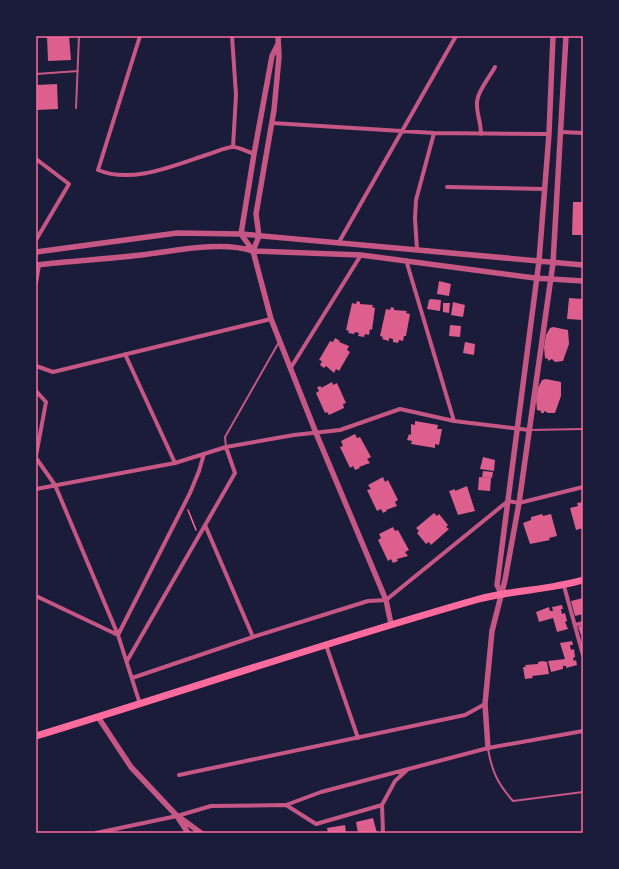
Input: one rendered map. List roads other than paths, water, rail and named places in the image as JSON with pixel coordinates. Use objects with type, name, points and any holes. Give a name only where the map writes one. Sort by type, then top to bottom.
[{"type":"main road","points":[[36,736],[391,624],[501,593],[564,586],[583,580]]},
{"type":"street","points":[[140,36],[98,170],[109,175],[118,176],[143,172],[175,165],[233,147],[254,154]]},
{"type":"street","points":[[232,36],[236,95],[233,147]]},
{"type":"street","points":[[253,251],[259,236],[256,214],[272,123],[279,70],[278,36]]},
{"type":"street","points":[[339,242],[456,36]]},
{"type":"street","points":[[501,593],[497,585],[539,261],[549,134],[553,36]]},
{"type":"street","points":[[488,748],[485,704],[492,631],[519,503],[553,263],[562,132],[566,36]]},
{"type":"street","points":[[278,44],[272,56],[241,234],[253,251],[271,319],[279,341],[386,600],[391,624]]},
{"type":"street","points":[[481,134],[481,123],[477,109],[477,98],[494,67]]},
{"type":"street","points":[[272,123],[434,133],[549,134]]},
{"type":"street","points":[[562,132],[583,133]]},
{"type":"street","points":[[417,250],[415,218],[416,200],[434,133]]},
{"type":"street","points":[[36,159],[69,184],[36,240]]},
{"type":"street","points":[[447,187],[545,189]]},
{"type":"street","points":[[36,252],[177,233],[241,234],[583,265]]},
{"type":"street","points":[[36,283],[38,265],[156,253],[180,249],[242,248],[253,251],[361,255],[550,280],[583,281]]},
{"type":"street","points":[[290,369],[361,255]]},
{"type":"street","points":[[406,260],[454,420]]},
{"type":"street","points":[[36,366],[53,372],[271,319]]},
{"type":"street","points":[[125,354],[175,462]]},
{"type":"street","points":[[36,391],[46,402],[36,457],[55,485],[118,635],[140,704]]},
{"type":"street","points":[[36,489],[175,462],[226,448],[340,430],[400,409],[454,420],[529,430]]},
{"type":"street","points":[[127,661],[235,473],[226,448]]},
{"type":"street","points":[[118,635],[185,503],[199,472],[204,454]]},
{"type":"street","points":[[132,678],[253,637],[368,601],[386,600],[508,501],[519,503],[583,487]]},
{"type":"street","points":[[205,524],[253,637]]},
{"type":"street","points":[[564,586],[583,655]]},
{"type":"street","points":[[36,596],[118,635]]},
{"type":"street","points":[[575,625],[583,623]]},
{"type":"street","points":[[326,645],[358,738]]},
{"type":"street","points":[[179,775],[465,715],[485,704]]},
{"type":"street","points":[[98,717],[131,767],[177,816],[188,833]]},
{"type":"street","points":[[96,833],[177,816],[211,806],[286,805],[321,792],[488,748],[583,731]]},
{"type":"street","points":[[383,833],[382,805],[395,781],[408,770]]},
{"type":"street","points":[[286,805],[316,824],[382,805]]},
{"type":"street","points":[[177,816],[201,833]]},
{"type":"lane","points":[[76,108],[79,36]]},
{"type":"lane","points":[[36,74],[78,72]]},
{"type":"lane","points":[[226,448],[225,437],[279,341]]},
{"type":"lane","points":[[529,430],[583,429]]},
{"type":"lane","points":[[488,748],[492,770],[502,788],[513,801],[583,792]]}]
